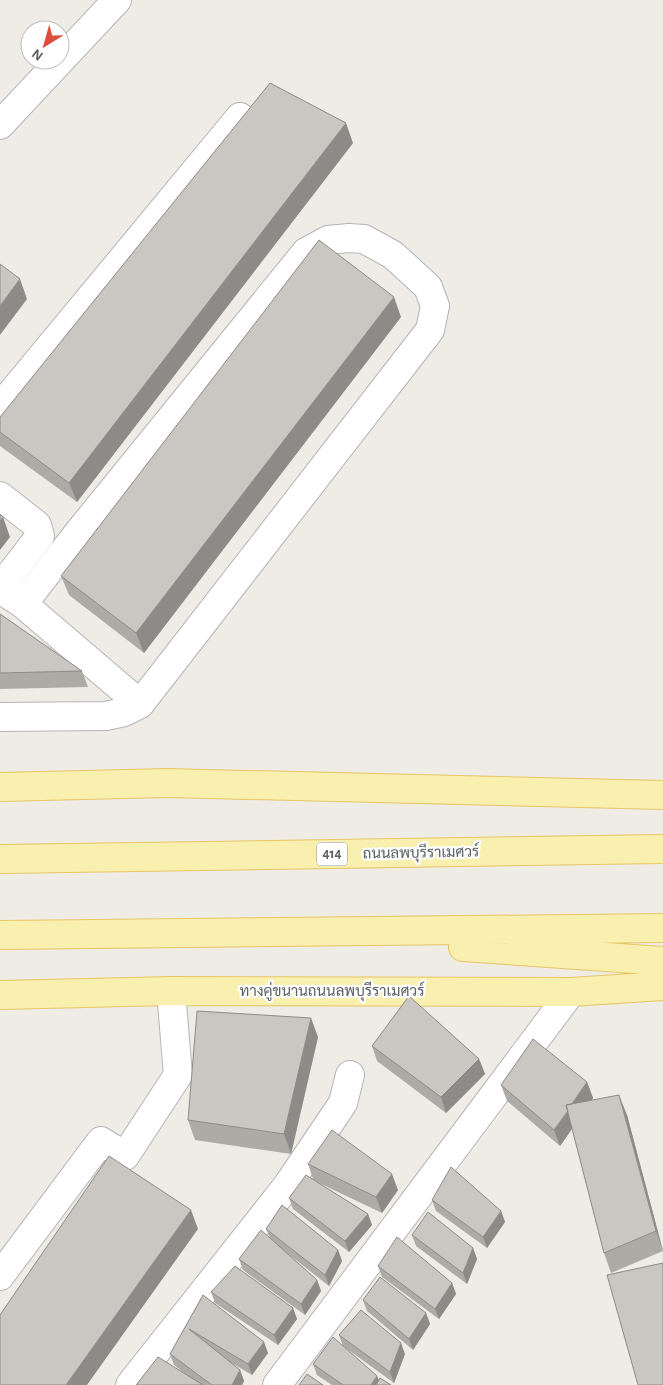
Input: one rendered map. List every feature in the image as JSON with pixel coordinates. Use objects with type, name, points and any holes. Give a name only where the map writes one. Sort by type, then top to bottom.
[{"type":"main road","points":[[0,787],[167,784],[663,795]]},
{"type":"main road","name":"ถนนลพบุรีราเมศวร์","points":[[0,859],[663,849]]},
{"type":"main road","points":[[0,935],[663,928]]},
{"type":"main road","points":[[270,933],[663,961]]},
{"type":"main road","name":"ทางคู่ขนานถนนลพบุรีราเมศวร์","points":[[0,995],[171,991],[571,992],[663,986]]},
{"type":"street","points":[[0,125],[117,0]]},
{"type":"street","points":[[0,407],[240,117]]},
{"type":"street","points":[[0,717],[106,716],[124,712],[140,704],[430,330],[435,306],[428,287],[393,255],[364,239],[328,240],[306,252],[84,525],[23,604]]},
{"type":"street","points":[[0,496],[37,526],[40,536],[0,588],[23,604],[140,704]]},
{"type":"street","points":[[0,1276],[101,1141],[125,1156],[178,1075],[171,991]]},
{"type":"street","points":[[277,1385],[571,992]]},
{"type":"street","points":[[130,1385],[287,1186],[343,1103],[350,1074]]},
{"type":"building","points":[[270,83],[346,123],[69,483],[0,432],[0,417]]},
{"type":"building","points":[[319,240],[394,297],[136,633],[61,576]]},
{"type":"building","points":[[0,264],[20,279],[0,306]]},
{"type":"building","points":[[0,614],[82,671],[0,673]]},
{"type":"building","points":[[409,996],[479,1059],[441,1097],[372,1046]]},
{"type":"building","points":[[197,1011],[311,1018],[284,1134],[188,1120]]},
{"type":"building","points":[[533,1039],[587,1082],[572,1104],[566,1105],[568,1111],[554,1130],[501,1085]]},
{"type":"building","points":[[619,1095],[656,1231],[604,1253],[566,1105]]},
{"type":"building","points":[[332,1130],[392,1174],[376,1197],[308,1164]]},
{"type":"building","points":[[109,1156],[191,1210],[66,1385],[0,1385],[0,1315]]},
{"type":"building","points":[[451,1167],[501,1211],[483,1237],[432,1200]]},
{"type":"building","points":[[306,1175],[368,1214],[345,1241],[289,1198]]},
{"type":"building","points":[[282,1205],[338,1250],[325,1275],[266,1229]]},
{"type":"building","points":[[428,1212],[473,1248],[463,1273],[412,1235]]},
{"type":"building","points":[[261,1230],[317,1280],[301,1304],[239,1259]]},
{"type":"building","points":[[397,1237],[452,1283],[435,1309],[378,1266]]},
{"type":"building","points":[[663,1263],[663,1385],[638,1385],[607,1275]]},
{"type":"building","points":[[235,1266],[293,1308],[274,1335],[211,1292]]},
{"type":"building","points":[[380,1277],[426,1313],[409,1339],[363,1300]]},
{"type":"building","points":[[203,1295],[264,1342],[248,1364],[189,1329],[240,1370],[232,1385],[212,1385],[170,1354]]},
{"type":"building","points":[[361,1310],[401,1343],[390,1372],[339,1335]]},
{"type":"building","points":[[333,1337],[377,1376],[371,1385],[343,1385],[313,1364]]},
{"type":"building","points":[[158,1357],[203,1385],[136,1385]]},
{"type":"building","points":[[307,1374],[323,1385],[299,1385]]},
{"type":"building","points":[[380,1378],[391,1385],[376,1385]]}]
